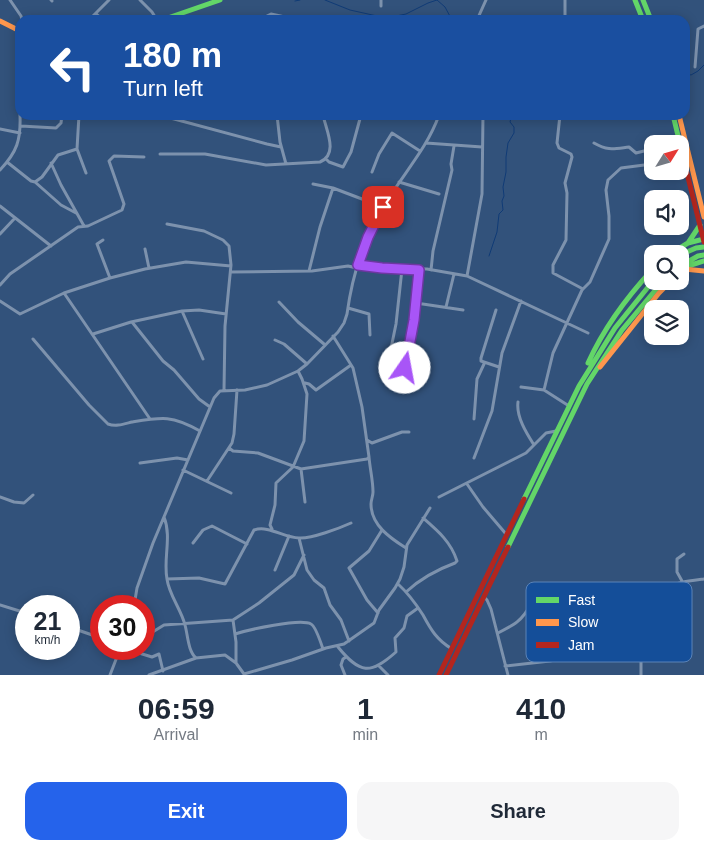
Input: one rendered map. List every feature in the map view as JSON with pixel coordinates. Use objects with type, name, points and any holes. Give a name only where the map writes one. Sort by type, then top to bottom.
[{"type":"main road","points":[[175,15],[208,2],[220,0]]},
{"type":"main road","points":[[635,0],[641,15]]},
{"type":"main road","points":[[643,0],[649,15]]},
{"type":"main road","points":[[0,22],[15,28]]},
{"type":"main road","points":[[674,120],[678,135]]},
{"type":"main road","points":[[680,120],[702,201],[704,217]]},
{"type":"main road","points":[[685,245],[704,240],[688,180]]},
{"type":"main road","points":[[688,243],[700,226]]},
{"type":"main road","points":[[689,251],[704,247]]},
{"type":"main road","points":[[689,263],[698,256],[704,255]]},
{"type":"main road","points":[[689,266],[704,261]]},
{"type":"main road","points":[[689,270],[704,271]]},
{"type":"main road","points":[[439,675],[579,386],[597,342],[644,278]]},
{"type":"main road","points":[[579,386],[615,328],[646,290]]},
{"type":"main road","points":[[446,675],[597,365],[621,331],[656,290]]},
{"type":"main road","points":[[587,384],[662,290]]},
{"type":"street","points":[[10,0],[20,15]]},
{"type":"street","points":[[96,14],[109,0]]},
{"type":"street","points":[[140,0],[154,15]]},
{"type":"street","points":[[381,6],[382,0]]},
{"type":"street","points":[[478,15],[486,0]]},
{"type":"street","points":[[565,0],[565,15]]},
{"type":"street","points":[[696,66],[698,29],[704,26]]},
{"type":"street","points":[[0,170],[15,152],[20,133],[20,120]]},
{"type":"street","points":[[21,126],[56,128],[62,123],[62,120]]},
{"type":"street","points":[[79,120],[77,149],[86,173]]},
{"type":"street","points":[[174,120],[281,147]]},
{"type":"street","points":[[278,120],[281,147],[286,164]]},
{"type":"street","points":[[324,120],[331,147],[328,159]]},
{"type":"street","points":[[160,154],[205,154],[266,166],[320,162],[328,159],[343,167],[351,152],[360,120]]},
{"type":"street","points":[[136,595],[164,517],[214,398],[220,391],[267,385],[298,371],[307,364],[344,323],[358,266],[368,237],[383,207],[411,167],[437,120]]},
{"type":"street","points":[[467,276],[482,194],[482,120]]},
{"type":"street","points":[[559,120],[557,144],[559,148],[571,154],[572,157],[565,183],[567,193],[566,240],[555,260],[552,270],[553,273],[583,289]]},
{"type":"street","points":[[0,129],[20,133]]},
{"type":"street","points":[[372,172],[378,154],[392,133],[420,151]]},
{"type":"street","points":[[425,143],[482,147]]},
{"type":"street","points":[[594,143],[610,150],[629,147],[636,153],[644,151]]},
{"type":"street","points":[[431,270],[433,251],[452,170],[454,146]]},
{"type":"street","points":[[35,182],[42,177],[58,155],[77,149]]},
{"type":"street","points":[[0,285],[10,274],[78,226],[96,223],[122,210],[124,208],[109,161],[114,156],[144,157]]},
{"type":"street","points":[[7,162],[31,181],[35,182],[61,205],[76,214]]},
{"type":"street","points":[[52,163],[76,214],[84,226]]},
{"type":"street","points":[[544,390],[553,354],[583,289],[590,282],[609,239],[606,190],[608,180],[622,168],[644,165]]},
{"type":"street","points":[[399,182],[439,194]]},
{"type":"street","points":[[313,184],[333,188],[383,207]]},
{"type":"street","points":[[309,271],[320,227],[333,188]]},
{"type":"street","points":[[0,206],[51,246]]},
{"type":"street","points":[[0,234],[15,218]]},
{"type":"street","points":[[167,224],[204,231],[223,240],[229,246],[231,272],[226,314],[224,390]]},
{"type":"street","points":[[103,240],[97,244],[110,278]]},
{"type":"street","points":[[145,249],[149,268]]},
{"type":"street","points":[[0,301],[20,314],[64,293],[149,268],[186,262],[231,266]]},
{"type":"street","points":[[231,272],[309,271],[358,266],[431,270],[467,276],[588,333]]},
{"type":"street","points":[[388,363],[396,324],[402,269]]},
{"type":"street","points":[[412,370],[405,368],[404,365],[411,338],[419,270]]},
{"type":"street","points":[[446,307],[454,274]]},
{"type":"street","points":[[64,293],[150,419]]},
{"type":"street","points":[[474,458],[492,411],[505,343],[521,301]]},
{"type":"street","points":[[279,302],[298,322],[324,344]]},
{"type":"street","points":[[416,303],[463,310]]},
{"type":"street","points":[[348,308],[369,314],[370,335]]},
{"type":"street","points":[[93,334],[132,322],[182,311],[199,310],[226,314]]},
{"type":"street","points":[[496,310],[481,361],[484,364],[499,367]]},
{"type":"street","points":[[182,311],[203,359]]},
{"type":"street","points":[[132,322],[163,361],[174,370],[199,399],[210,406]]},
{"type":"street","points":[[333,336],[351,365],[361,401],[373,495],[371,502],[372,513],[382,530],[406,548]]},
{"type":"street","points":[[33,339],[89,405],[108,424],[116,425],[150,419],[170,418],[178,419],[200,431]]},
{"type":"street","points":[[275,340],[284,344],[307,364]]},
{"type":"street","points":[[474,419],[476,379],[484,364]]},
{"type":"street","points":[[304,383],[309,384],[316,390],[351,365]]},
{"type":"street","points":[[272,530],[270,525],[275,505],[276,483],[293,467],[304,441],[307,394],[298,371]]},
{"type":"street","points":[[521,387],[544,390],[569,406]]},
{"type":"street","points":[[206,481],[229,448],[234,434],[237,390]]},
{"type":"street","points":[[518,402],[518,411],[534,445]]},
{"type":"street","points":[[439,497],[526,453],[546,433],[556,431]]},
{"type":"street","points":[[367,440],[372,443],[402,432],[409,432]]},
{"type":"street","points":[[229,448],[232,451],[258,453],[293,467],[301,468],[367,459],[369,457]]},
{"type":"street","points":[[140,463],[177,458],[188,460]]},
{"type":"street","points":[[301,468],[305,502]]},
{"type":"street","points":[[183,470],[231,493]]},
{"type":"street","points":[[467,484],[483,507],[506,534]]},
{"type":"street","points":[[0,497],[24,503],[32,495]]},
{"type":"street","points":[[149,675],[196,658],[225,655],[236,663],[244,674],[323,648],[338,647],[349,641],[374,623],[378,613],[398,584],[404,567],[406,548],[430,508]]},
{"type":"street","points":[[164,517],[167,524],[168,542],[166,579],[185,623],[191,653],[196,658]]},
{"type":"street","points":[[406,592],[423,577],[457,561],[446,538],[423,518]]},
{"type":"street","points":[[166,579],[199,578],[225,584],[254,530],[272,530],[299,538],[336,529],[351,523]]},
{"type":"street","points":[[193,543],[203,530],[212,526],[247,544]]},
{"type":"street","points":[[378,613],[367,600],[349,568],[369,551],[382,530]]},
{"type":"street","points":[[275,570],[289,536]]},
{"type":"street","points":[[299,538],[307,570],[314,580],[324,588],[330,605],[340,620],[349,641]]},
{"type":"street","points":[[684,554],[677,559],[677,572],[682,581],[704,579]]},
{"type":"street","points":[[155,631],[160,626],[233,620],[259,603],[294,575],[304,555]]},
{"type":"street","points":[[398,584],[418,608],[432,633],[440,642],[452,649]]},
{"type":"street","points":[[483,597],[488,600],[508,675]]},
{"type":"street","points":[[0,605],[15,610]]},
{"type":"street","points":[[362,674],[380,666],[396,652],[395,638],[404,628],[407,616],[418,608]]},
{"type":"street","points":[[498,633],[518,623],[526,613]]},
{"type":"street","points":[[233,620],[236,634],[236,663]]},
{"type":"street","points":[[236,634],[287,624],[308,623],[314,626],[323,648]]},
{"type":"street","points":[[338,647],[359,668],[368,670]]},
{"type":"street","points":[[155,656],[159,654],[162,670]]},
{"type":"street","points":[[345,675],[341,665],[346,656]]},
{"type":"street","points":[[110,675],[116,660]]},
{"type":"street","points":[[505,666],[541,662]]},
{"type":"street","points":[[641,662],[641,675]]},
{"type":"street","points":[[380,666],[388,675]]},
{"type":"waterway","points":[[295,1],[300,0]]},
{"type":"waterway","points":[[325,0],[350,10],[372,15]]},
{"type":"waterway","points":[[401,15],[437,0],[445,7],[449,15]]},
{"type":"waterway","points":[[690,75],[698,71],[704,65]]},
{"type":"waterway","points":[[489,256],[497,232],[499,214],[503,210],[502,201],[504,196],[506,157],[508,143],[514,133],[514,127],[510,120]]},
{"type":"traffic: fast","points":[[176,15],[220,0]]},
{"type":"traffic: fast","points":[[635,0],[641,15]]},
{"type":"traffic: fast","points":[[643,0],[649,15]]},
{"type":"traffic: fast","points":[[674,120],[678,135]]},
{"type":"traffic: fast","points":[[688,243],[700,225]]},
{"type":"traffic: fast","points":[[685,245],[704,239]]},
{"type":"traffic: fast","points":[[689,251],[704,247]]},
{"type":"traffic: fast","points":[[689,261],[704,255]]},
{"type":"traffic: fast","points":[[689,266],[704,261]]},
{"type":"traffic: fast","points":[[588,363],[616,314],[644,279]]},
{"type":"traffic: fast","points":[[524,499],[579,386],[615,328],[646,290]]},
{"type":"traffic: fast","points":[[508,547],[587,384],[622,330],[655,290]]},
{"type":"traffic: slow","points":[[0,21],[15,28]]},
{"type":"traffic: slow","points":[[680,120],[704,217]]},
{"type":"traffic: slow","points":[[689,270],[704,271]]},
{"type":"traffic: slow","points":[[600,367],[662,290]]},
{"type":"traffic: jam","points":[[689,180],[704,242]]},
{"type":"traffic: jam","points":[[439,675],[524,499]]},
{"type":"traffic: jam","points":[[446,675],[508,547]]},
{"type":"route","points":[[383,207],[360,255],[358,265],[419,270],[414,320],[404,365],[405,368]]}]
